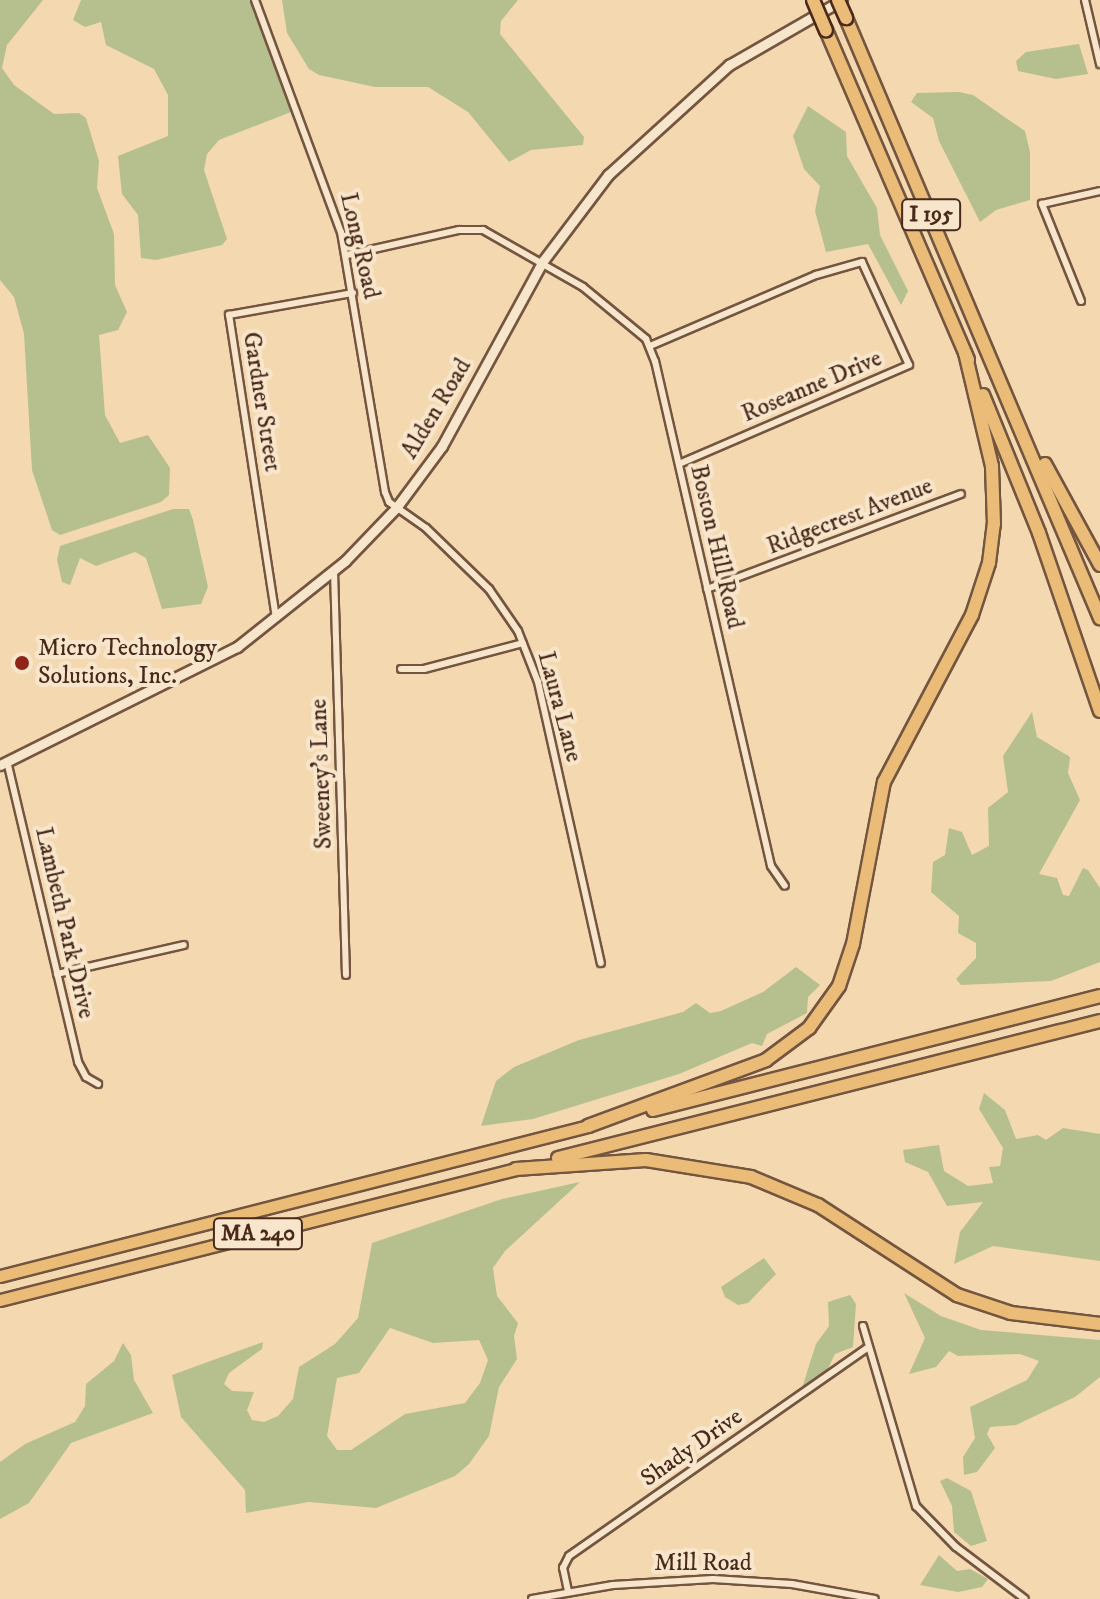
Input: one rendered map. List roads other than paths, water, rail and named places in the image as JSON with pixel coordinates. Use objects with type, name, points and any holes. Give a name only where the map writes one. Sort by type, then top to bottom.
[{"type":"highway","name":"I 195","points":[[813,0],[1039,533],[1100,711]]},
{"type":"highway","name":"I 195","points":[[840,0],[1016,412],[1100,618]]},
{"type":"highway","points":[[588,1126],[778,1053],[818,1018],[839,986],[853,944],[884,782],[965,630],[989,563],[994,524],[992,466],[965,353]]},
{"type":"highway","points":[[1016,412],[1100,565]]},
{"type":"highway","points":[[588,1126],[1100,996]]},
{"type":"highway","points":[[516,1169],[1100,1021]]},
{"type":"highway","name":"MA 240","points":[[0,1276],[588,1126]]},
{"type":"highway","points":[[516,1169],[646,1160],[751,1177],[818,1205],[957,1295],[1011,1313],[1100,1324]]},
{"type":"highway","name":"MA 240","points":[[0,1300],[516,1169]]},
{"type":"main road","name":"Alden Road","points":[[3,763],[192,673],[277,618],[334,571],[396,508],[450,433],[543,261],[608,175],[680,104],[752,51],[840,0]]},
{"type":"street","name":"Long Road","points":[[255,0],[329,193],[347,255],[385,492],[396,508]]},
{"type":"street","points":[[1085,0],[1100,64]]},
{"type":"street","points":[[1081,301],[1042,204],[1100,191]]},
{"type":"street","points":[[347,255],[476,228],[543,261],[612,307],[650,346]]},
{"type":"street","name":"Roseanne Drive","points":[[650,346],[816,275],[862,262],[909,365],[679,464]]},
{"type":"street","name":"Gardner Street","points":[[277,618],[229,315],[353,293]]},
{"type":"street","name":"Boston Hill Road","points":[[650,346],[770,863],[785,886]]},
{"type":"street","name":"Ridgecrest Avenue","points":[[707,589],[961,494]]},
{"type":"street","name":"Laura Lane","points":[[396,508],[426,528],[489,589],[523,643],[538,682],[601,963]]},
{"type":"street","name":"Sweeney's Lane","points":[[334,571],[346,975]]},
{"type":"street","points":[[401,669],[424,669],[523,643]]},
{"type":"street","name":"Lambeth Park Drive","points":[[3,763],[80,1067],[98,1084]]},
{"type":"street","points":[[57,974],[184,945]]},
{"type":"street","points":[[863,1326],[916,1506],[956,1547],[1025,1599]]},
{"type":"street","name":"Shady Drive","points":[[568,1591],[562,1572],[569,1556],[867,1348]]},
{"type":"street","name":"Mill Road","points":[[532,1599],[568,1591],[733,1580],[875,1599]]},
{"type":"place","name":"Micro Technology Solutions, Inc.","points":[[22,663]]}]
